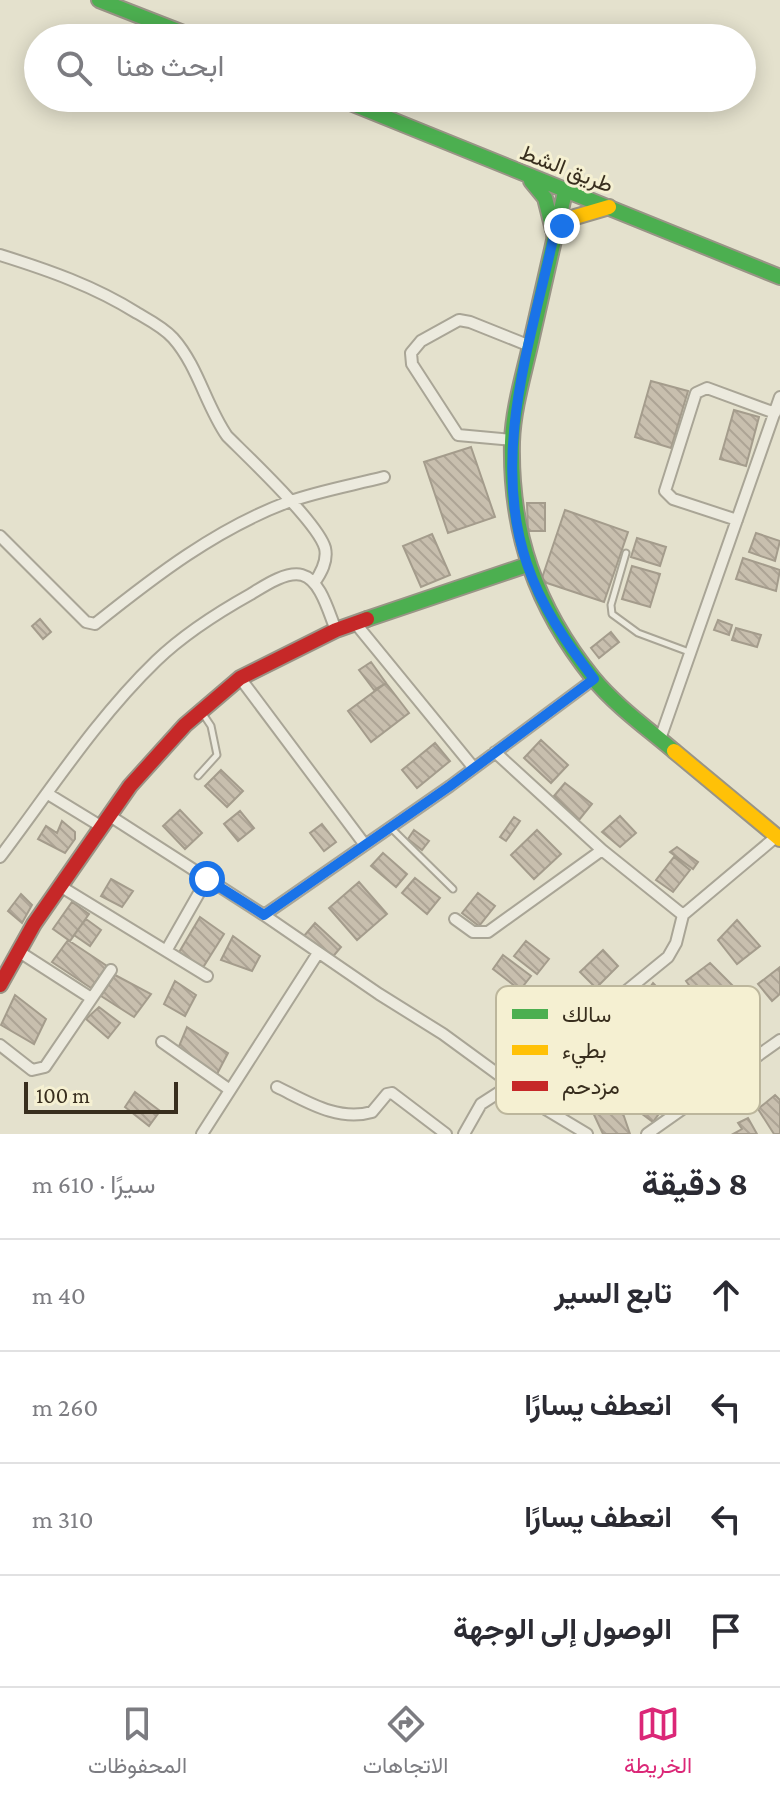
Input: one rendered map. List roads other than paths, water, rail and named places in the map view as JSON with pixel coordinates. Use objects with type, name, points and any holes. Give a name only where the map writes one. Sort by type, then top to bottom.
[{"type":"street","points":[[99,0],[118,3],[165,24]]},
{"type":"street","name":"طريق الشط","points":[[372,112],[780,277]]},
{"type":"street","points":[[527,176],[545,198],[554,235]]},
{"type":"street","points":[[565,192],[517,402],[512,440],[514,500],[527,565],[556,625],[594,679],[660,739],[779,838],[683,915],[676,943],[668,957],[632,986]]},
{"type":"street","points":[[554,235],[575,217],[609,207]]},
{"type":"street","points":[[0,255],[80,281],[133,310],[173,338],[198,380],[217,421],[308,519],[325,549],[325,564],[314,583]]},
{"type":"street","points":[[512,440],[458,435],[412,364],[411,353],[421,341],[459,320],[530,346]]},
{"type":"street","points":[[737,520],[673,499],[665,491],[696,393],[707,388],[775,413]]},
{"type":"street","points":[[660,739],[780,397]]},
{"type":"street","points":[[0,536],[86,622],[95,624],[156,576],[213,538],[290,502],[384,477]]},
{"type":"street","points":[[0,985],[60,886],[106,822],[160,751],[201,709],[240,678],[336,630],[527,565]]},
{"type":"street","points":[[0,857],[100,723],[157,660],[198,626],[257,590],[286,576],[301,575],[314,583],[336,630]]},
{"type":"street","points":[[356,624],[473,767]]},
{"type":"street","points":[[240,678],[365,845]]},
{"type":"street","points":[[264,915],[594,679]]},
{"type":"street","points":[[495,752],[602,850],[683,915]]},
{"type":"street","points":[[48,794],[106,822],[207,879],[443,1034],[496,1072]]},
{"type":"street","points":[[455,919],[473,932],[488,932],[602,850]]},
{"type":"street","points":[[166,951],[207,879]]},
{"type":"street","points":[[60,886],[207,976]]},
{"type":"street","points":[[18,951],[91,998]]},
{"type":"street","points":[[202,1134],[318,953]]},
{"type":"street","points":[[0,1045],[32,1070],[45,1067],[111,970]]},
{"type":"street","points":[[760,1054],[780,1040]]},
{"type":"street","points":[[162,1042],[230,1090]]},
{"type":"street","points":[[277,1087],[325,1110],[356,1114],[372,1112],[388,1093],[395,1093],[446,1134]]},
{"type":"street","points":[[464,1134],[481,1104],[496,1094]]},
{"type":"street","points":[[557,1114],[587,1134]]},
{"type":"street","points":[[647,1134],[675,1114]]},
{"type":"lane","points":[[626,553],[611,605],[612,614],[638,633],[690,652]]},
{"type":"lane","points":[[198,776],[217,755],[211,726],[201,709]]},
{"type":"lane","points":[[391,827],[453,889]]}]
